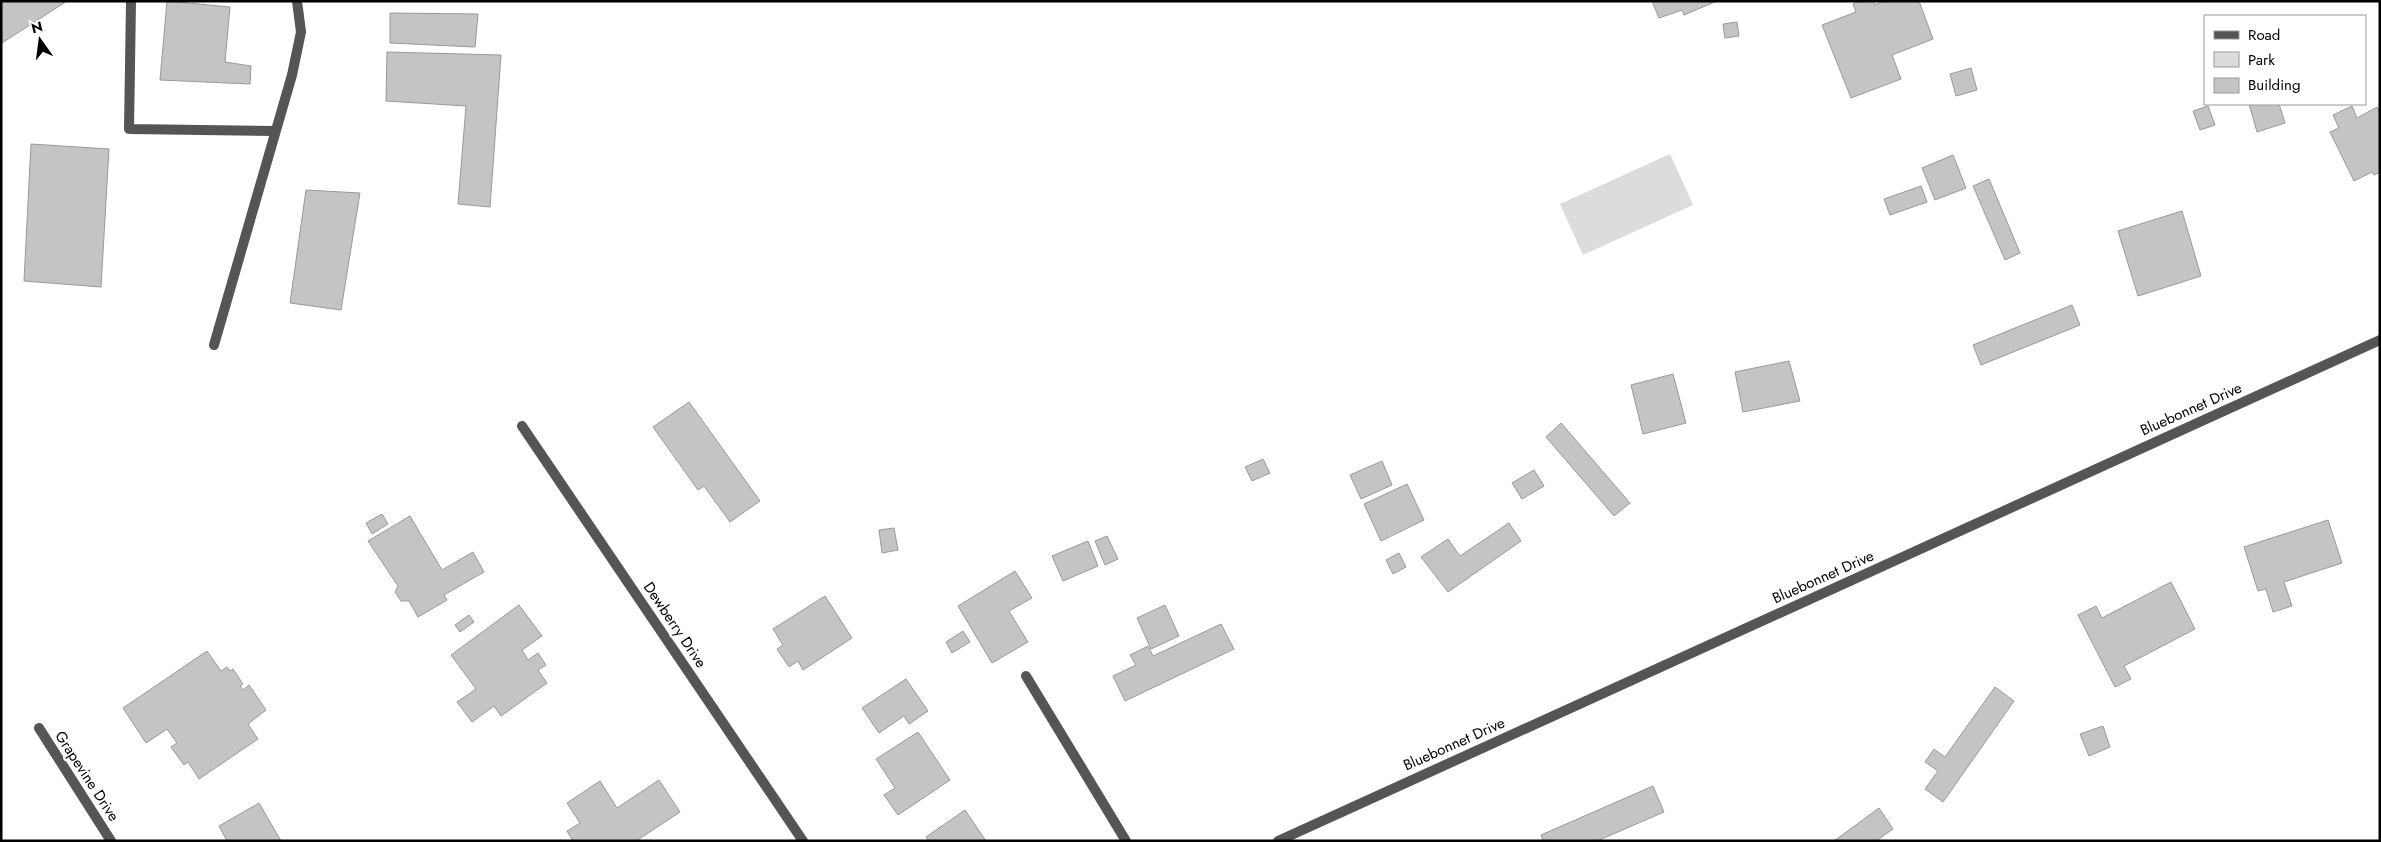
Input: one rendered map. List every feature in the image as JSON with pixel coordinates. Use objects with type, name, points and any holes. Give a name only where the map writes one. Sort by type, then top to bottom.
[{"type":"street","points":[[130,1],[129,129],[275,132]]},
{"type":"street","points":[[214,345],[292,75],[301,32],[297,1]]},
{"type":"street","name":"Bluebonnet Drive","points":[[1278,841],[2380,340]]},
{"type":"street","name":"Dewberry Drive","points":[[522,426],[803,841]]},
{"type":"street","points":[[1026,676],[1126,841]]},
{"type":"street","name":"Grapevine Drive","points":[[38,728],[111,841]]},
{"type":"green space","points":[[1670,154],[1693,205],[1583,255],[1560,204]]},
{"type":"building","points":[[1,1],[67,1],[2,43]]},
{"type":"building","points":[[167,1],[230,7],[225,62],[251,66],[250,84],[160,80]]},
{"type":"building","points":[[1652,1],[1717,1],[1684,15],[1682,10],[1659,18]]},
{"type":"building","points":[[1859,1],[1874,1],[1875,5],[1883,1],[1919,1],[1933,39],[1892,55],[1901,79],[1851,98],[1822,25],[1856,12],[1853,4]]},
{"type":"building","points":[[390,13],[478,14],[475,47],[390,43]]},
{"type":"building","points":[[1737,22],[1739,36],[1725,38],[1723,24]]},
{"type":"building","points":[[387,52],[501,55],[490,207],[458,204],[466,106],[386,101]]},
{"type":"building","points":[[1971,68],[1977,90],[1956,96],[1950,74]]},
{"type":"building","points":[[2249,105],[2279,105],[2285,123],[2257,132]]},
{"type":"building","points":[[2208,106],[2215,125],[2200,130],[2193,111]]},
{"type":"building","points":[[2352,106],[2357,118],[2377,107],[2380,113],[2380,172],[2374,175],[2372,172],[2354,181],[2330,132],[2339,128],[2333,115]]},
{"type":"building","points":[[31,144],[109,149],[101,287],[24,281]]},
{"type":"building","points":[[1953,155],[1966,188],[1935,200],[1922,168]]},
{"type":"building","points":[[1989,179],[2020,253],[2005,260],[1973,186]]},
{"type":"building","points":[[1921,186],[1927,202],[1890,215],[1884,199]]},
{"type":"building","points":[[306,190],[360,193],[341,310],[290,303]]},
{"type":"building","points":[[2182,211],[2201,276],[2138,296],[2118,231]]},
{"type":"building","points":[[2072,305],[2080,325],[1981,365],[1973,345]]},
{"type":"building","points":[[1789,361],[1800,401],[1743,412],[1735,372]]},
{"type":"building","points":[[1673,374],[1686,423],[1643,434],[1631,385]]},
{"type":"building","points":[[689,402],[760,501],[730,522],[704,486],[698,490],[653,427]]},
{"type":"building","points":[[1561,423],[1630,503],[1614,516],[1546,437]]},
{"type":"building","points":[[1263,459],[1270,473],[1252,481],[1245,467]]},
{"type":"building","points":[[1382,461],[1392,485],[1361,499],[1350,475]]},
{"type":"building","points":[[1534,470],[1544,486],[1522,499],[1512,483]]},
{"type":"building","points":[[1407,484],[1424,520],[1381,541],[1364,504]]},
{"type":"building","points":[[382,514],[388,524],[372,534],[366,523]]},
{"type":"building","points":[[410,516],[442,570],[473,552],[484,572],[444,595],[447,600],[418,617],[409,601],[401,601],[395,592],[398,586],[368,541]]},
{"type":"building","points":[[2328,520],[2342,563],[2284,582],[2292,606],[2273,612],[2266,589],[2258,591],[2244,547]]},
{"type":"building","points":[[1509,523],[1521,541],[1448,592],[1421,557],[1448,539],[1460,556]]},
{"type":"building","points":[[894,528],[898,550],[882,553],[879,530]]},
{"type":"building","points":[[1107,536],[1118,559],[1105,565],[1095,541]]},
{"type":"building","points":[[1088,541],[1098,566],[1063,581],[1052,556]]},
{"type":"building","points":[[1399,553],[1406,567],[1393,574],[1386,560]]},
{"type":"building","points":[[1015,571],[1032,598],[1009,611],[1028,642],[992,663],[958,606]]},
{"type":"building","points":[[2171,582],[2195,629],[2124,666],[2131,679],[2115,687],[2078,615],[2096,606],[2102,618]]},
{"type":"building","points":[[825,596],[852,638],[803,670],[798,661],[789,667],[777,649],[783,645],[773,629]]},
{"type":"building","points":[[519,605],[542,636],[522,650],[528,660],[538,653],[546,665],[538,670],[547,683],[501,716],[494,706],[472,722],[457,702],[476,689],[451,655]]},
{"type":"building","points":[[1165,605],[1179,636],[1151,649],[1137,618]]},
{"type":"building","points":[[469,615],[474,622],[460,632],[455,625]]},
{"type":"building","points":[[1221,624],[1234,649],[1125,701],[1113,676],[1136,665],[1130,655],[1148,646],[1153,656]]},
{"type":"building","points":[[963,631],[970,642],[952,653],[946,642]]},
{"type":"building","points":[[207,651],[221,671],[227,667],[230,671],[233,669],[243,684],[240,686],[243,690],[249,685],[266,710],[248,724],[258,739],[199,779],[188,762],[184,765],[171,747],[177,743],[167,729],[146,743],[123,708]]},
{"type":"building","points":[[906,679],[928,711],[909,724],[904,716],[879,733],[862,708]]},
{"type":"building","points":[[1995,687],[2014,701],[1943,802],[1925,789],[1938,771],[1925,762],[1934,749],[1945,757]]},
{"type":"building","points":[[2103,726],[2110,747],[2089,756],[2080,734]]},
{"type":"building","points":[[918,732],[950,780],[898,815],[884,795],[895,788],[876,759]]},
{"type":"building","points":[[659,780],[680,812],[636,841],[573,841],[567,831],[580,823],[567,803],[600,781],[617,808]]},
{"type":"building","points":[[1653,786],[1664,812],[1597,841],[1543,841],[1541,835]]},
{"type":"building","points":[[259,803],[281,841],[227,841],[219,826]]},
{"type":"building","points":[[1879,808],[1893,829],[1876,841],[1834,841]]},
{"type":"building","points":[[965,810],[986,841],[929,841],[926,837]]}]
